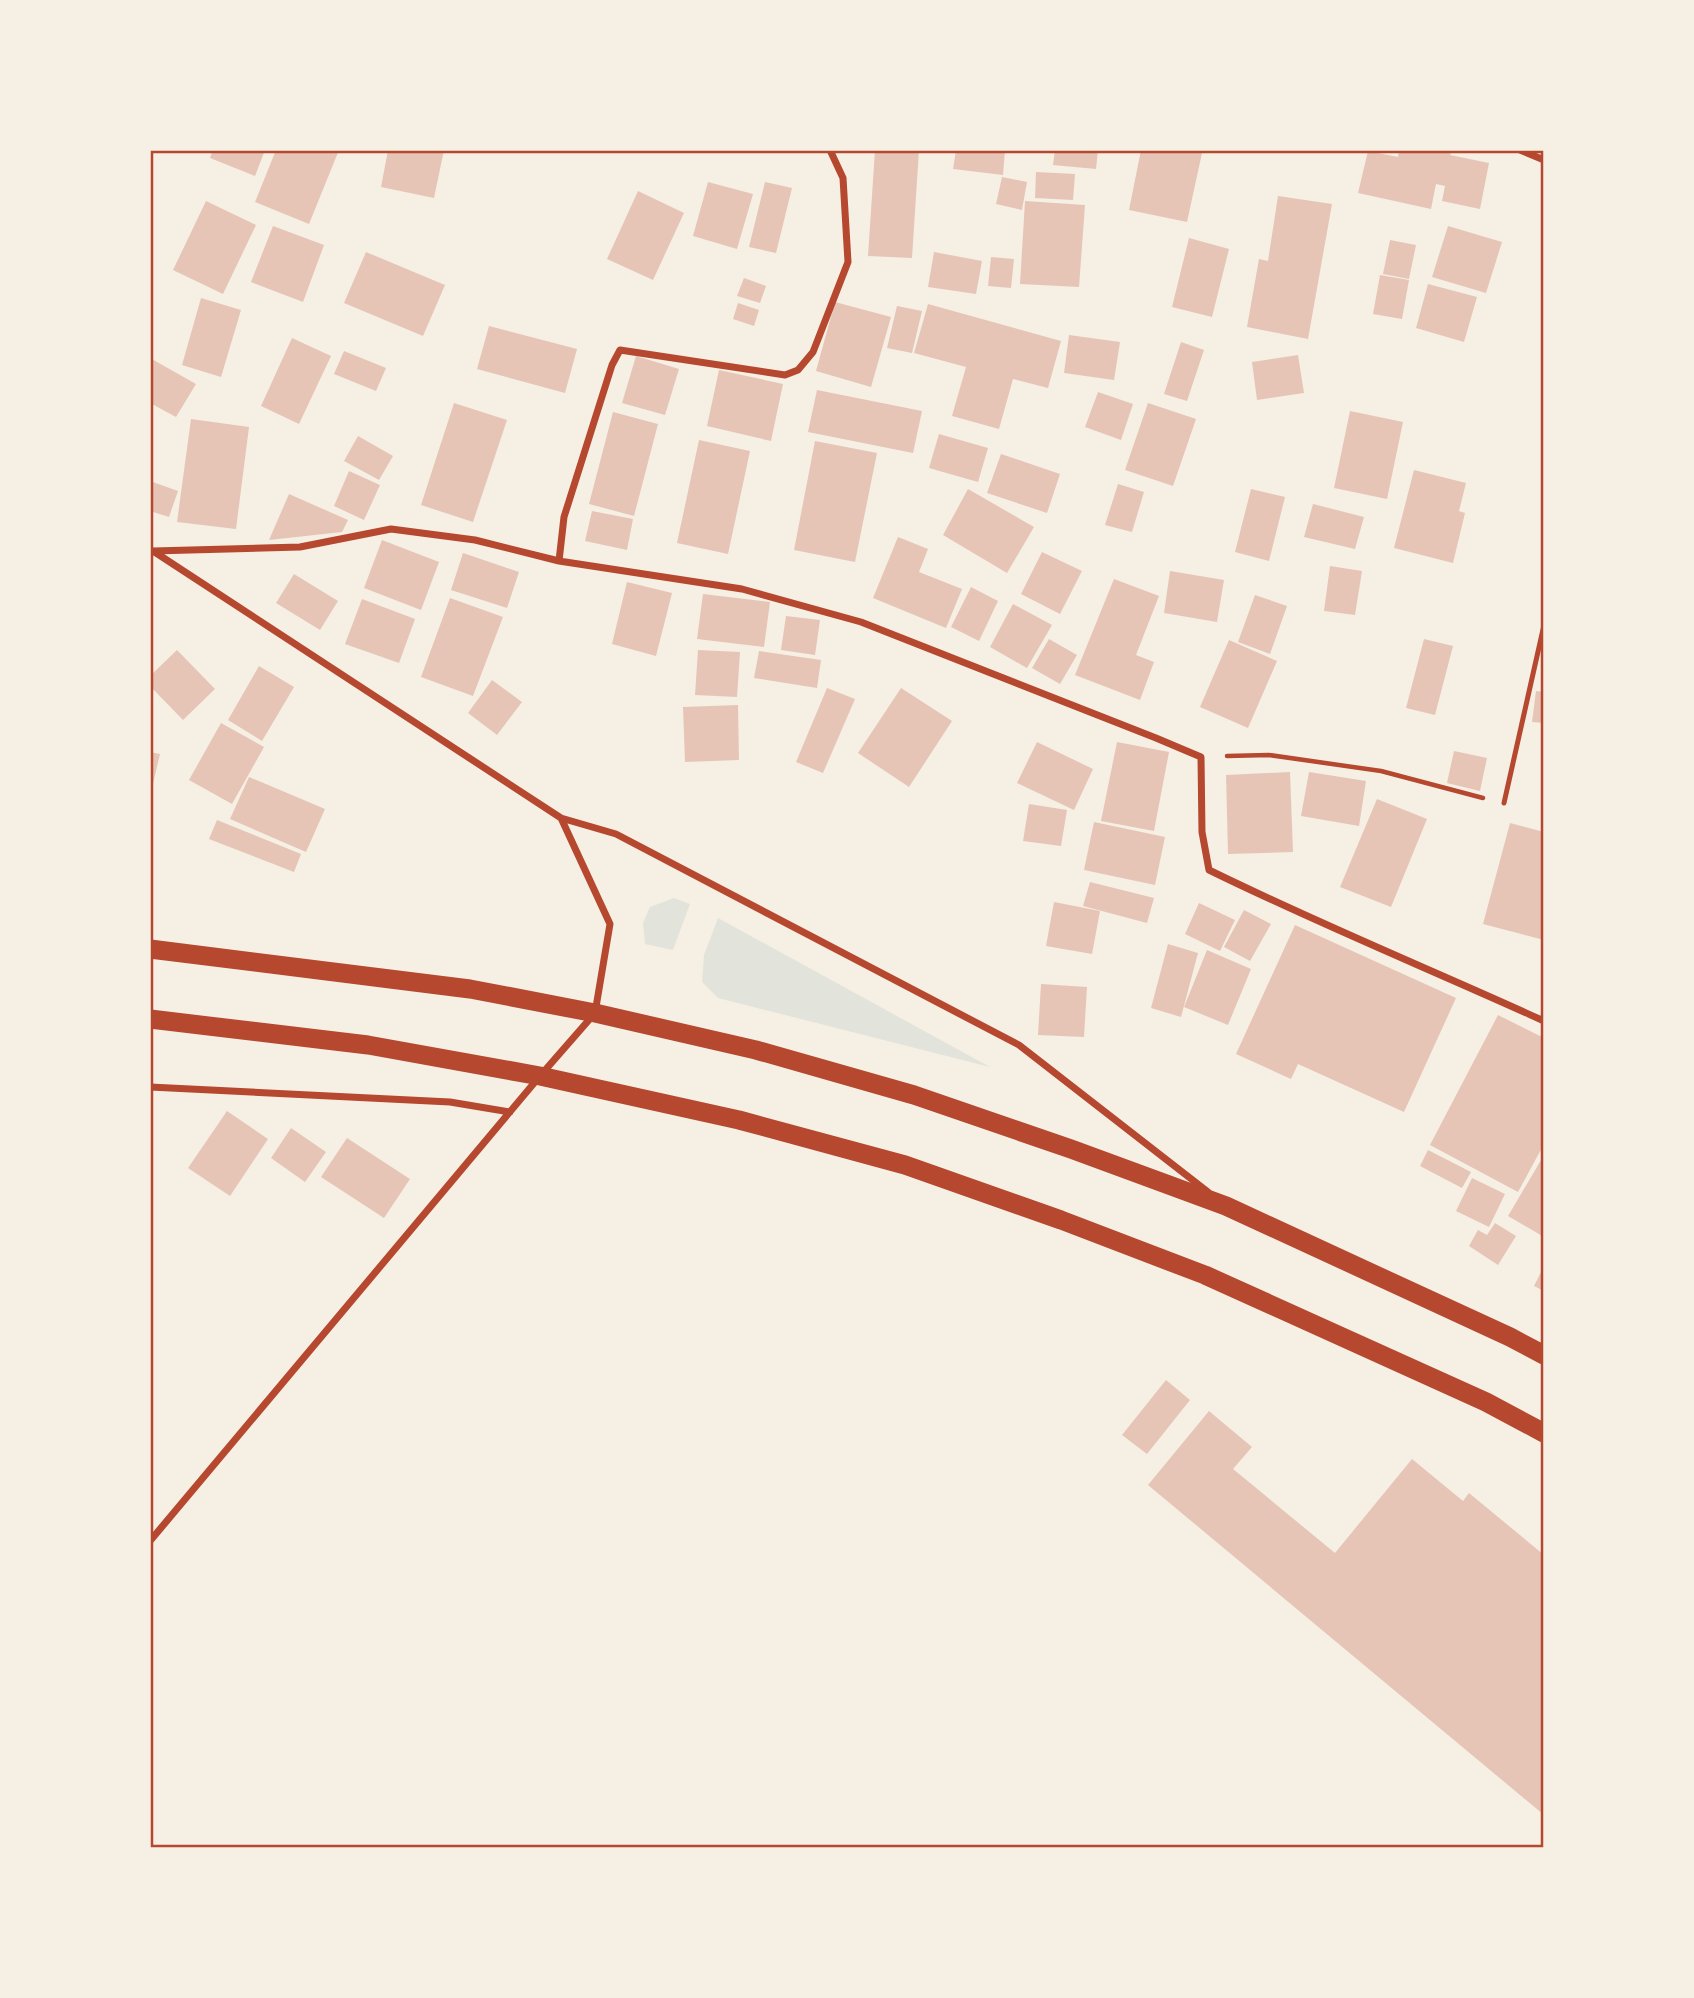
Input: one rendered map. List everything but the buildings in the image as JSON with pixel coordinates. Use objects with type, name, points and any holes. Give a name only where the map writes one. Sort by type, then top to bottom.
[{"type":"highway","points":[[150,949],[470,989],[595,1013],[756,1050],[914,1096],[1071,1149],[1226,1206],[1544,1355]]},
{"type":"highway","points":[[150,1020],[368,1045],[540,1076],[739,1120],[892,1162],[1061,1220],[1205,1275],[1486,1402],[1544,1433]]},
{"type":"street","points":[[559,561],[564,517],[612,365],[620,350],[785,375],[798,370],[813,352],[848,262],[843,178],[830,150]]},
{"type":"street","points":[[1520,150],[1544,160]]},
{"type":"street","points":[[152,551],[300,547],[391,529],[475,540],[559,561],[742,589],[861,622],[1201,757],[1202,832],[1209,870],[1285,908],[1544,1021]]},
{"type":"street","points":[[152,551],[561,818],[616,834],[1019,1045],[1226,1206]]},
{"type":"street","points":[[150,1541],[595,1013],[610,924],[561,818]]},
{"type":"street","points":[[150,1087],[450,1102],[510,1112]]},
{"type":"lane","points":[[1504,803],[1544,625]]},
{"type":"path","points":[[1201,757],[1269,755],[1381,771],[1504,803]]},
{"type":"shaded area","points":[[674,898],[690,904],[673,950],[645,944],[643,923],[650,907]]},
{"type":"shaded area","points":[[718,918],[990,1067],[718,998],[702,982],[704,955]]}]
